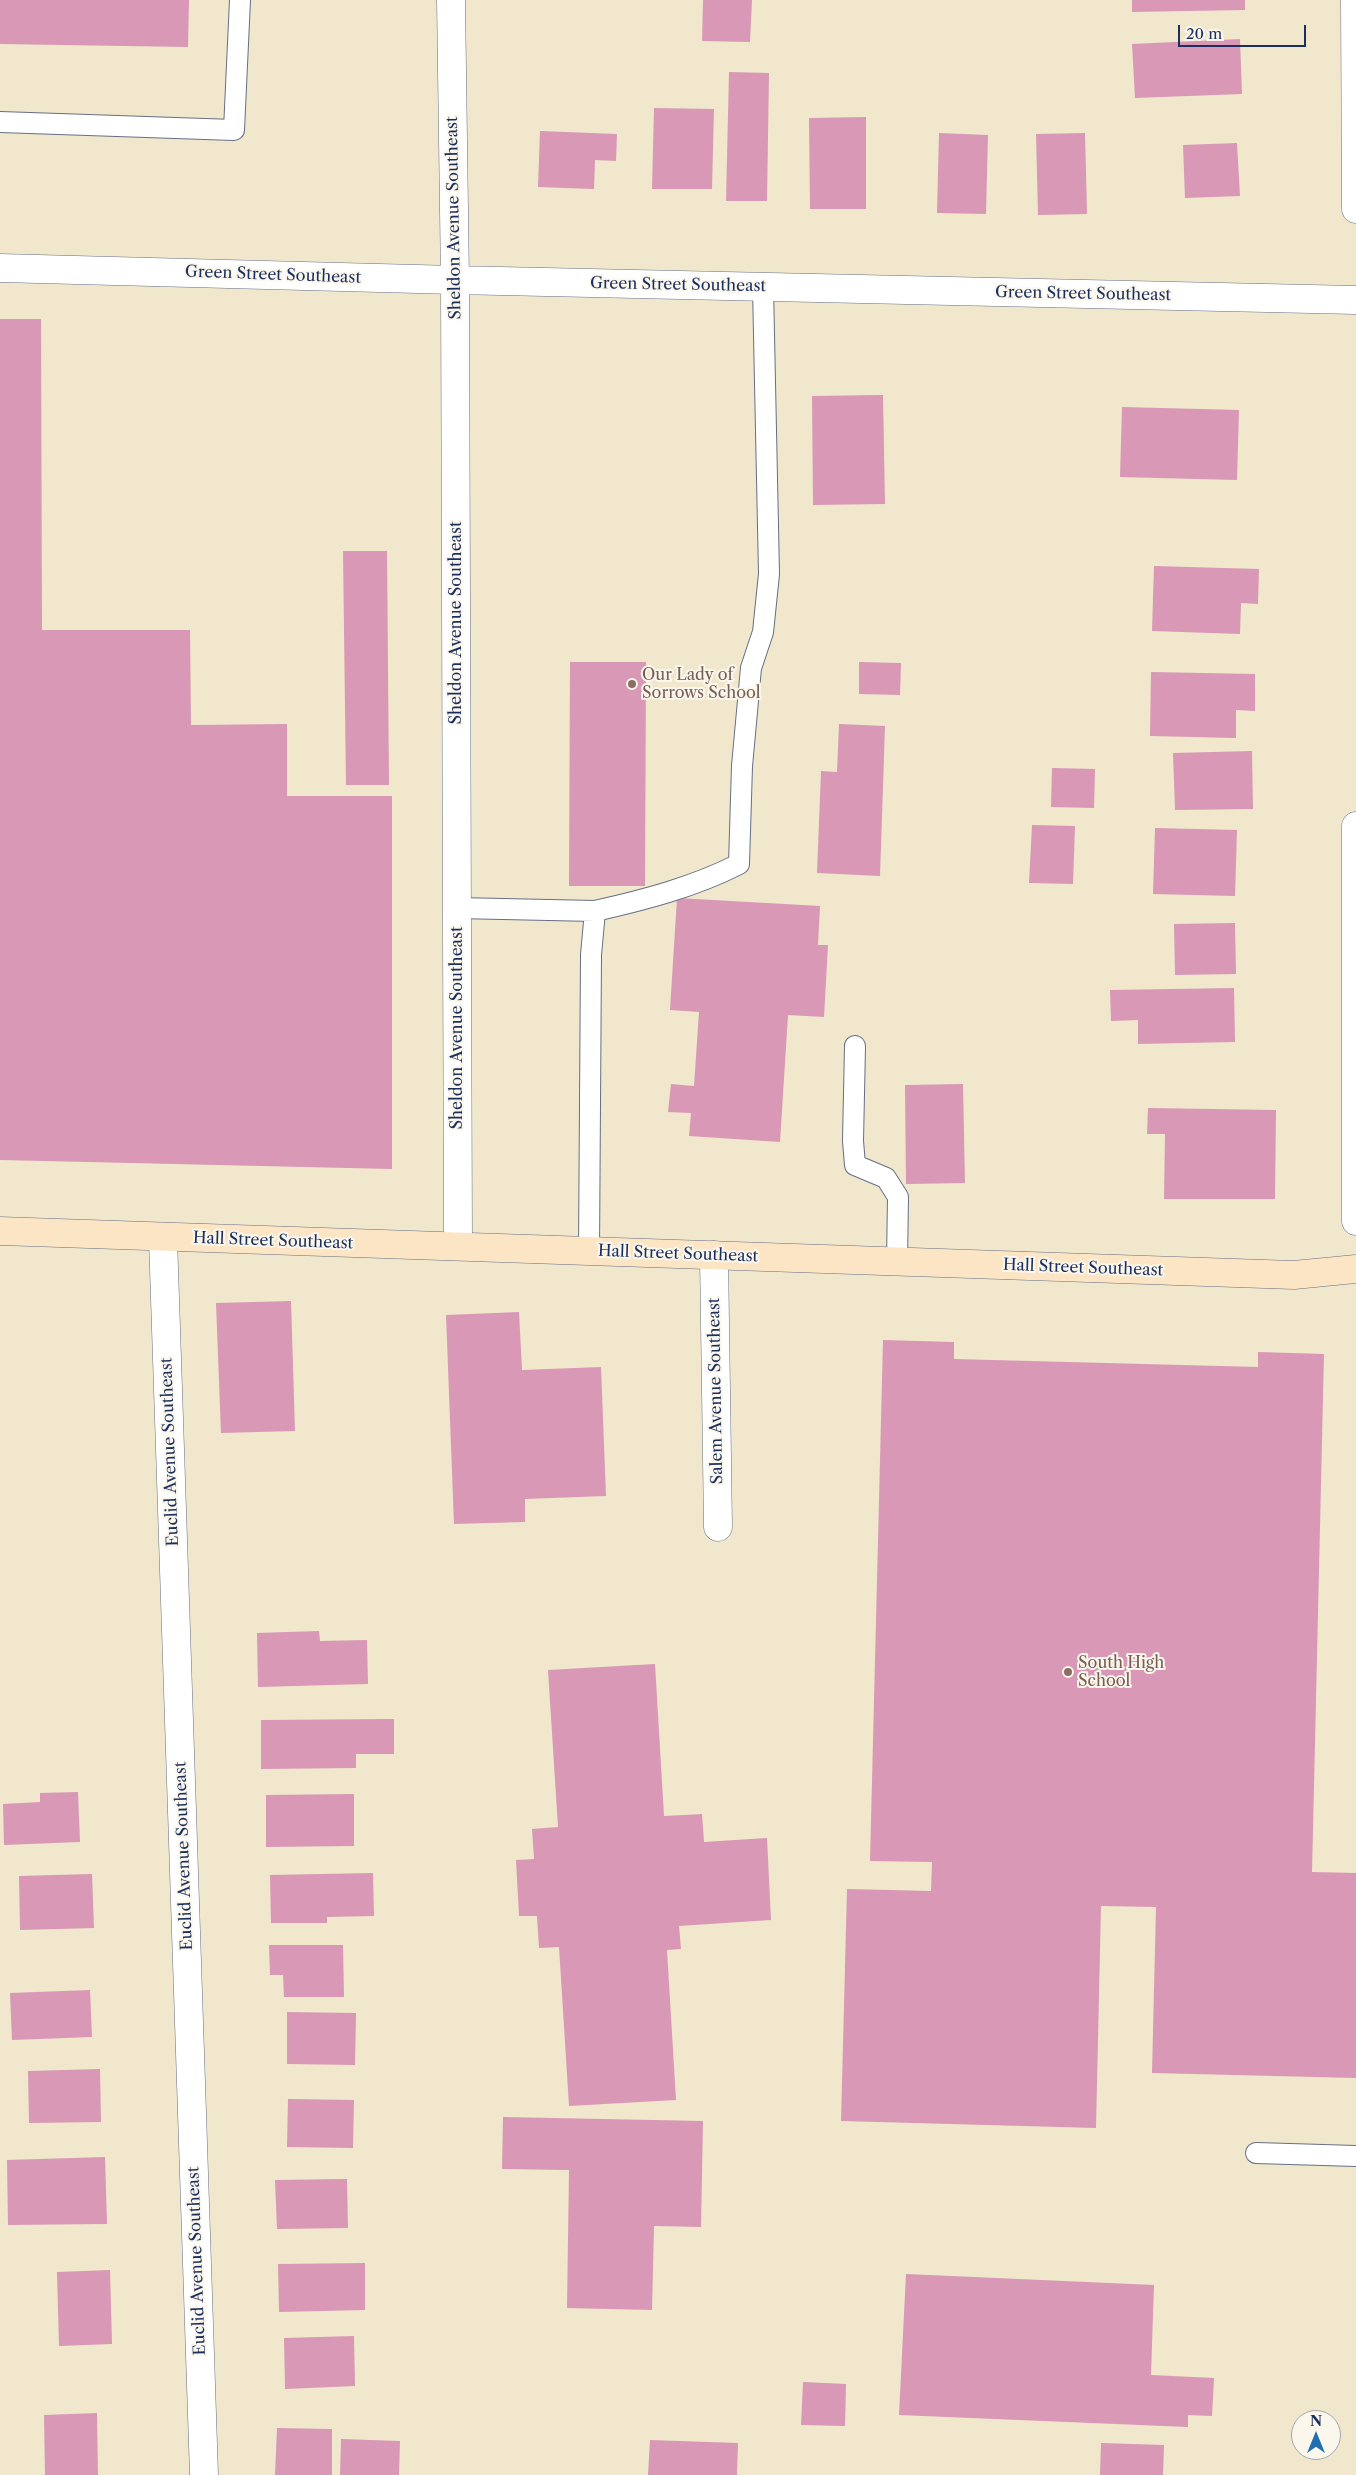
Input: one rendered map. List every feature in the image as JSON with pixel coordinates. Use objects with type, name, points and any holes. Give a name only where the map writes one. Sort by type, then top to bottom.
[{"type":"main road","name":"Hall Street Southeast","points":[[0,1231],[1294,1276],[1356,1269]]},
{"type":"street","name":"Sheldon Avenue Southeast","points":[[451,0],[455,280],[458,1246]]},
{"type":"street","points":[[1355,0],[1356,209]]},
{"type":"street","name":"Green Street Southeast","points":[[0,268],[1356,300]]},
{"type":"street","points":[[1356,826],[1356,1221]]},
{"type":"street","name":"Euclid Avenue Southeast","points":[[163,1238],[204,2475]]},
{"type":"street","name":"Salem Avenue Southeast","points":[[714,1255],[718,1527]]},
{"type":"lane","points":[[0,122],[234,130],[240,0]]},
{"type":"lane","points":[[457,908],[595,911],[645,900],[713,877],[739,864],[742,766],[750,677],[763,632],[769,574],[763,287]]},
{"type":"lane","points":[[589,1251],[591,955],[595,911]]},
{"type":"lane","points":[[855,1046],[853,1141],[856,1165],[886,1178],[898,1196],[897,1262]]},
{"type":"lane","points":[[1256,2153],[1356,2156]]},
{"type":"building","points":[[0,0],[189,0],[188,47],[0,44]]},
{"type":"building","points":[[703,0],[752,0],[750,42],[702,41]]},
{"type":"building","points":[[1132,0],[1245,0],[1245,10],[1132,12]]},
{"type":"building","points":[[1240,39],[1242,94],[1135,98],[1132,44]]},
{"type":"building","points":[[729,72],[769,73],[767,201],[726,201]]},
{"type":"building","points":[[654,108],[714,109],[712,189],[652,189]]},
{"type":"building","points":[[866,117],[866,209],[810,209],[809,118]]},
{"type":"building","points":[[540,131],[617,134],[616,161],[595,160],[594,189],[538,187]]},
{"type":"building","points":[[939,133],[988,135],[986,214],[937,213]]},
{"type":"building","points":[[1085,133],[1087,214],[1038,215],[1036,134]]},
{"type":"building","points":[[1237,143],[1240,196],[1185,198],[1183,145]]},
{"type":"building","points":[[0,319],[41,319],[42,630],[190,630],[191,725],[287,724],[287,796],[392,796],[392,1169],[0,1160]]},
{"type":"building","points":[[883,395],[885,504],[813,505],[812,396]]},
{"type":"building","points":[[1122,407],[1239,410],[1237,480],[1120,477]]},
{"type":"building","points":[[343,551],[387,551],[389,785],[346,785]]},
{"type":"building","points":[[1154,566],[1259,569],[1258,604],[1241,603],[1240,634],[1152,631]]},
{"type":"building","points":[[570,662],[646,662],[645,886],[569,886]]},
{"type":"building","points":[[859,662],[901,663],[900,695],[859,694]]},
{"type":"building","points":[[1151,672],[1255,674],[1255,711],[1236,710],[1236,738],[1150,736]]},
{"type":"building","points":[[839,724],[885,726],[880,876],[817,873],[821,771],[837,772]]},
{"type":"building","points":[[1252,751],[1253,809],[1175,810],[1173,753]]},
{"type":"building","points":[[1052,768],[1095,769],[1094,808],[1051,807]]},
{"type":"building","points":[[1032,825],[1075,826],[1073,884],[1029,883]]},
{"type":"building","points":[[1155,828],[1237,830],[1235,896],[1153,894]]},
{"type":"building","points":[[677,898],[820,906],[818,945],[828,945],[824,1017],[788,1015],[780,1142],[689,1136],[691,1113],[668,1112],[671,1084],[694,1086],[699,1012],[670,1010]]},
{"type":"building","points":[[1235,923],[1236,974],[1175,975],[1174,924]]},
{"type":"building","points":[[1234,988],[1235,1042],[1138,1044],[1138,1020],[1111,1021],[1110,990]]},
{"type":"building","points":[[963,1084],[965,1183],[906,1184],[905,1085]]},
{"type":"building","points":[[1148,1108],[1276,1110],[1275,1199],[1164,1199],[1165,1134],[1147,1134]]},
{"type":"building","points":[[291,1301],[295,1431],[221,1433],[216,1303]]},
{"type":"building","points":[[519,1312],[522,1370],[601,1367],[606,1496],[525,1499],[525,1522],[454,1524],[446,1315]]},
{"type":"building","points":[[883,1340],[954,1342],[954,1359],[1258,1367],[1258,1352],[1324,1354],[1312,1872],[1356,1873],[1356,2078],[1152,2073],[1156,1907],[1101,1906],[1096,2128],[841,2121],[847,1889],[931,1891],[932,1862],[870,1861]]},
{"type":"building","points":[[319,1631],[320,1641],[367,1640],[368,1684],[258,1687],[257,1633]]},
{"type":"building","points":[[655,1664],[664,1816],[702,1814],[704,1842],[767,1838],[771,1920],[679,1926],[681,1949],[667,1950],[676,2100],[569,2106],[559,1947],[539,1948],[537,1916],[519,1916],[516,1860],[534,1859],[532,1829],[558,1827],[548,1670]]},
{"type":"building","points":[[394,1719],[394,1754],[356,1754],[356,1768],[261,1769],[261,1720]]},
{"type":"building","points":[[78,1792],[80,1842],[4,1845],[3,1804],[40,1802],[40,1793]]},
{"type":"building","points":[[354,1794],[354,1846],[266,1847],[266,1795]]},
{"type":"building","points":[[373,1873],[374,1916],[327,1917],[327,1923],[271,1923],[270,1875]]},
{"type":"building","points":[[92,1874],[94,1928],[20,1930],[19,1876]]},
{"type":"building","points":[[269,1945],[343,1945],[344,1997],[284,1997],[283,1975],[270,1975]]},
{"type":"building","points":[[90,1990],[92,2037],[12,2040],[10,1993]]},
{"type":"building","points":[[287,2012],[356,2013],[355,2065],[287,2064]]},
{"type":"building","points":[[100,2069],[101,2122],[29,2123],[28,2071]]},
{"type":"building","points":[[288,2099],[354,2100],[353,2148],[287,2147]]},
{"type":"building","points":[[503,2117],[703,2121],[701,2227],[654,2226],[652,2310],[567,2308],[569,2170],[502,2169]]},
{"type":"building","points":[[105,2157],[107,2224],[8,2225],[7,2160]]},
{"type":"building","points":[[347,2179],[348,2228],[277,2229],[275,2180]]},
{"type":"building","points":[[365,2263],[365,2310],[279,2312],[278,2264]]},
{"type":"building","points":[[110,2270],[112,2344],[59,2346],[57,2272]]},
{"type":"building","points":[[906,2274],[1154,2285],[1151,2375],[1214,2378],[1212,2416],[1188,2415],[1188,2427],[899,2415]]},
{"type":"building","points":[[354,2336],[355,2386],[285,2389],[284,2338]]},
{"type":"building","points":[[803,2382],[846,2384],[845,2426],[801,2425]]},
{"type":"building","points":[[97,2413],[98,2475],[45,2475],[44,2415]]},
{"type":"building","points":[[277,2428],[332,2429],[332,2475],[275,2475]]},
{"type":"building","points":[[341,2439],[400,2441],[399,2475],[340,2475]]},
{"type":"building","points":[[650,2440],[738,2443],[737,2475],[648,2475]]},
{"type":"building","points":[[1101,2443],[1164,2445],[1163,2475],[1100,2475]]},
{"type":"place","name":"Our Lady of Sorrows School","points":[[632,684]]},
{"type":"place","name":"South High School","points":[[1068,1672]]}]
